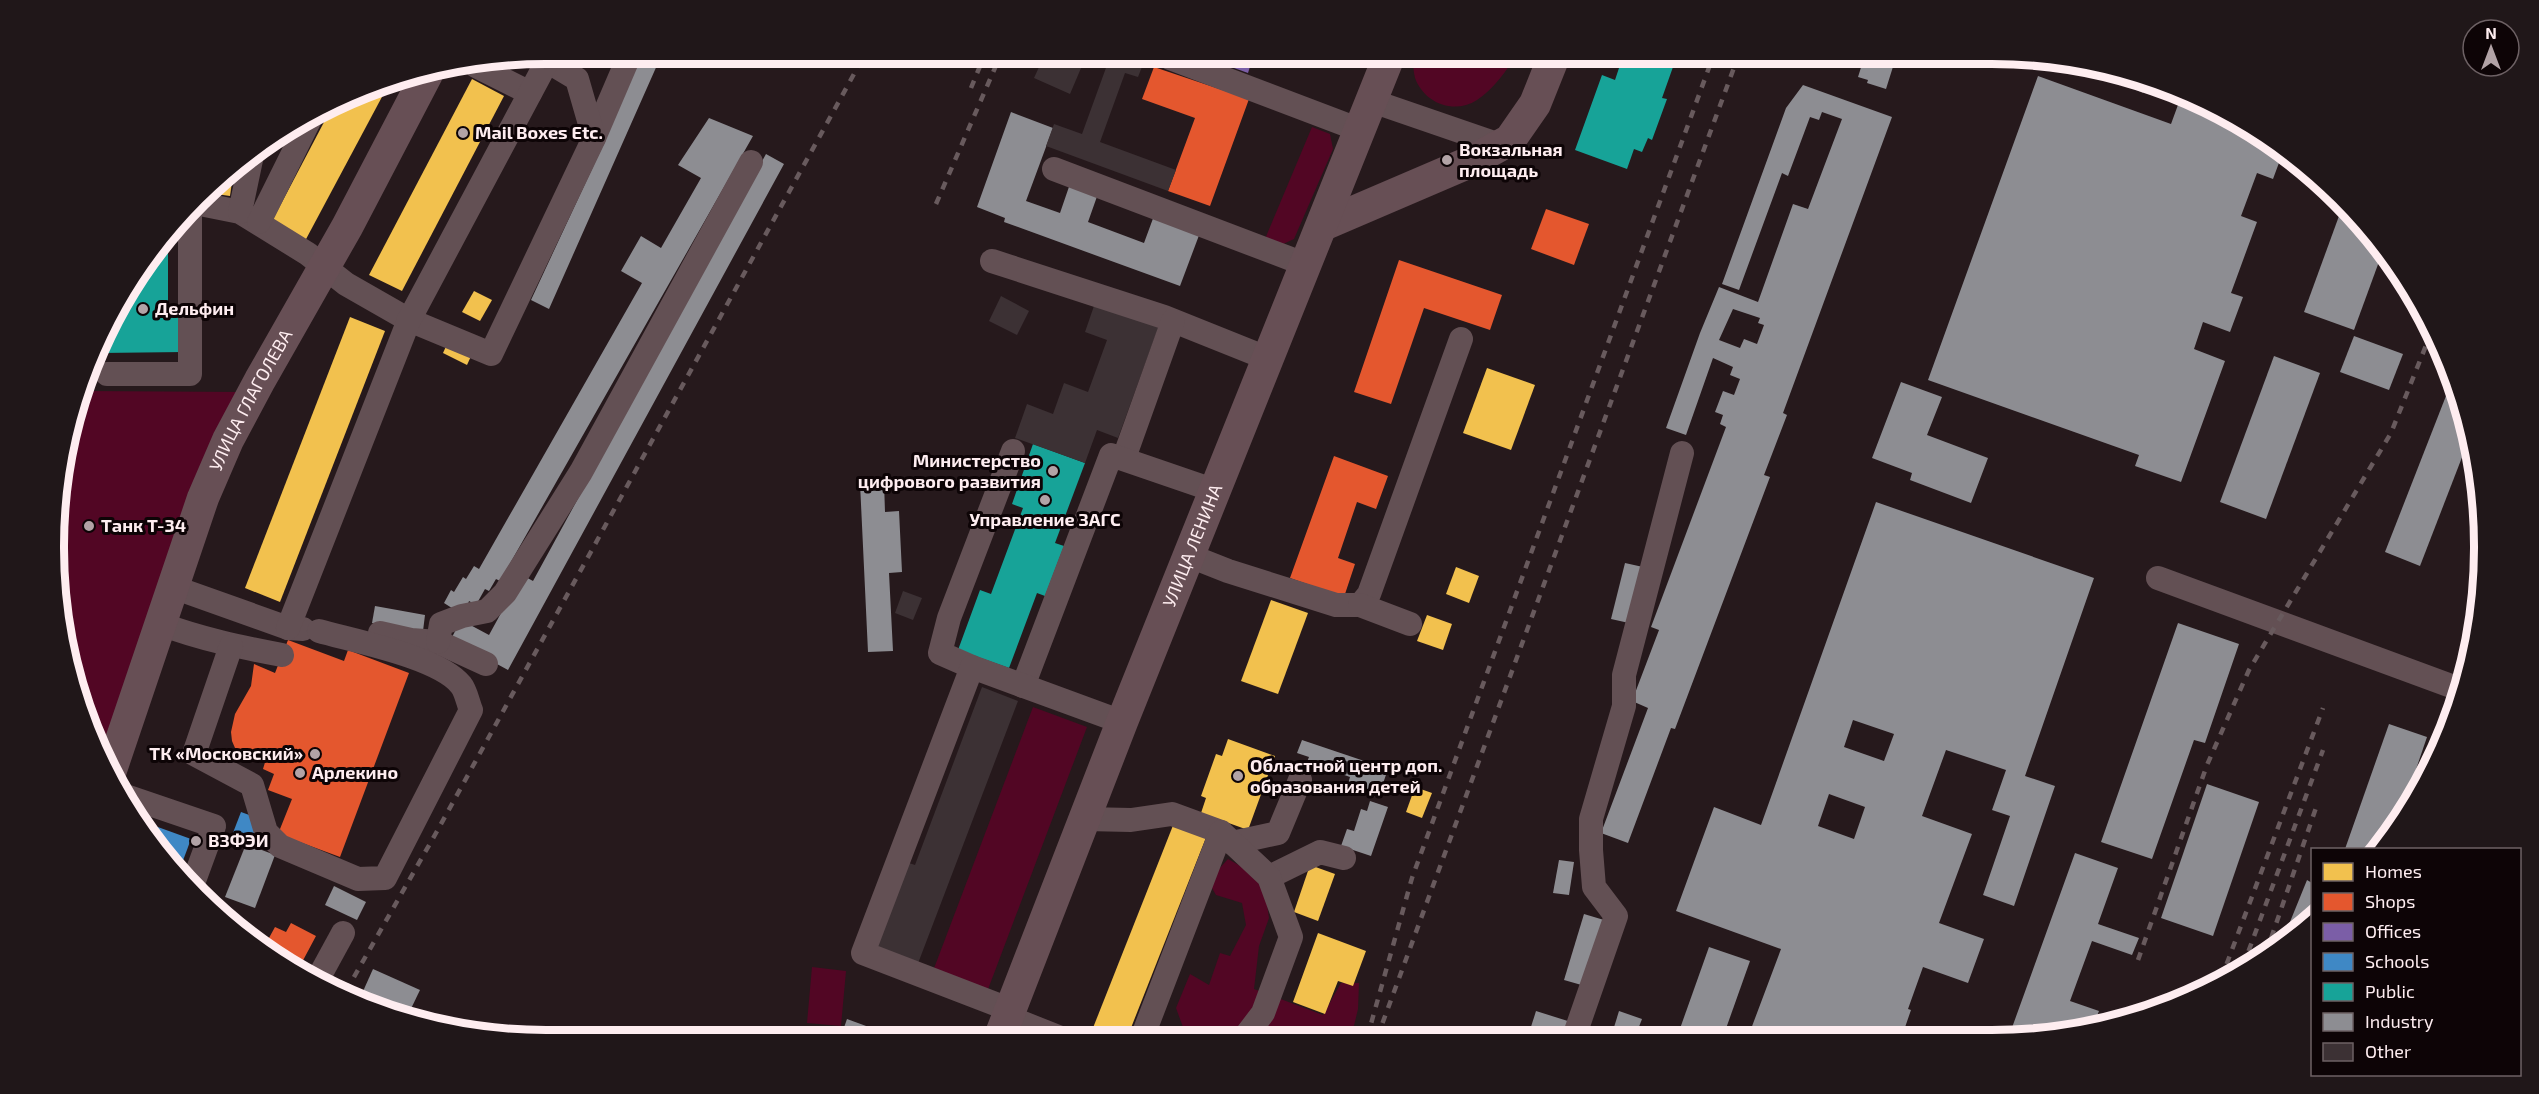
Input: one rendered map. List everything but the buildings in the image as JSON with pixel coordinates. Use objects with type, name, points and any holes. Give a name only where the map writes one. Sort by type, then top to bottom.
[{"type":"main road","name":"УЛИЦА ЛЕНИНА","points":[[1006,1022],[1122,722],[1386,64]]},
{"type":"main road","points":[[1323,225],[1470,162],[1510,140],[1529,116],[1551,64]]},
{"type":"main road","name":"УЛИЦА ГЛАГОЛЕВА","points":[[112,757],[161,624],[203,498],[228,440],[324,268],[423,81]]},
{"type":"lane","points":[[288,628],[409,320],[545,64]]},
{"type":"lane","points":[[558,64],[577,79],[594,138]]},
{"type":"lane","points":[[206,206],[249,217],[308,254],[346,284],[409,320],[491,354],[594,138],[626,64]]},
{"type":"lane","points":[[1188,64],[1360,130]]},
{"type":"lane","points":[[482,69],[530,93]]},
{"type":"lane","points":[[1372,101],[1500,145]]},
{"type":"lane","points":[[249,217],[283,175],[305,130]]},
{"type":"lane","points":[[257,161],[283,175]]},
{"type":"lane","points":[[438,642],[441,624],[462,616],[487,611],[505,593],[581,472],[751,162]]},
{"type":"lane","points":[[249,217],[251,166]]},
{"type":"lane","points":[[1054,169],[1307,265]]},
{"type":"lane","points":[[107,374],[190,374],[190,223]]},
{"type":"lane","points":[[992,261],[1173,321],[1269,359]]},
{"type":"lane","points":[[1124,458],[1173,321]]},
{"type":"lane","points":[[1360,605],[1369,594],[1461,339]]},
{"type":"lane","points":[[1013,451],[949,618],[940,652],[972,667],[1122,722]]},
{"type":"lane","points":[[1576,1030],[1616,915],[1594,887],[1590,850],[1590,819],[1624,706],[1624,675],[1682,453]]},
{"type":"lane","points":[[1023,686],[1111,455],[1216,492]]},
{"type":"lane","points":[[1190,556],[1228,571],[1336,605],[1360,605],[1410,624]]},
{"type":"lane","points":[[2158,578],[2454,687]]},
{"type":"lane","points":[[172,587],[288,628],[319,631],[367,631],[411,640],[438,642],[486,664]]},
{"type":"lane","points":[[161,624],[231,646],[282,655]]},
{"type":"lane","points":[[231,646],[194,754],[252,785],[266,832],[280,846],[358,879],[385,878],[471,710],[461,685],[441,668],[319,631]]},
{"type":"lane","points":[[972,667],[863,953],[1006,1022],[1033,1030]]},
{"type":"lane","points":[[1227,838],[1278,834],[1300,780]]},
{"type":"lane","points":[[136,800],[214,826],[195,877]]},
{"type":"lane","points":[[1084,819],[1131,820],[1172,814],[1227,838],[1269,877],[1291,937],[1263,1013],[1250,1030]]},
{"type":"lane","points":[[1145,1030],[1227,838]]},
{"type":"lane","points":[[1269,877],[1320,852],[1344,858]]},
{"type":"lane","points":[[321,973],[343,933]]},
{"type":"shaded area","points":[[1413,64],[1510,64],[1489,91],[1477,100],[1459,106],[1441,104],[1425,94],[1419,87]]},
{"type":"shaded area","points":[[1312,127],[1330,134],[1333,149],[1294,239],[1281,245],[1265,239]]},
{"type":"shaded area","points":[[90,391],[240,392],[105,741],[90,702],[74,641],[64,547],[74,453]]},
{"type":"shaded area","points":[[1033,707],[1087,727],[987,992],[933,971]]},
{"type":"shaded area","points":[[1228,859],[1251,872],[1265,891],[1269,918],[1259,946],[1254,989],[1323,1015],[1341,983],[1359,983],[1358,1009],[1353,1030],[1184,1030],[1176,1008],[1190,974],[1209,985],[1220,953],[1230,956],[1246,925],[1242,903],[1216,895],[1208,881]]},
{"type":"shaded area","points":[[812,967],[846,971],[841,1026],[807,1023]]},
{"type":"railway","points":[[348,987],[436,833],[859,64]]},
{"type":"railway","points":[[971,88],[981,64]]},
{"type":"railway","points":[[936,204],[997,64]]},
{"type":"railway","points":[[1369,1030],[1412,878],[1710,64]]},
{"type":"railway","points":[[1380,1030],[1735,64]]},
{"type":"railway","points":[[2138,960],[2207,765],[2249,670],[2391,433],[2428,340]]},
{"type":"railway","points":[[2225,970],[2323,708]]},
{"type":"railway","points":[[2247,956],[2323,750]]},
{"type":"railway","points":[[2270,941],[2318,802]]},
{"type":"place","name":"Mail Boxes Etc.","points":[[463,133]]},
{"type":"place","name":"Вокзальная площадь","points":[[1447,160]]},
{"type":"place","name":"Дельфин","points":[[143,309]]},
{"type":"place","name":"Министерство цифрового развития","points":[[1053,471]]},
{"type":"place","name":"Управление ЗАГС","points":[[1045,500]]},
{"type":"place","name":"Танк Т-34","points":[[89,526]]},
{"type":"place","name":"ТК «Московский»","points":[[315,754]]},
{"type":"place","name":"Арлекино","points":[[300,773]]},
{"type":"place","name":"Областной центр доп. образования детей","points":[[1238,776]]},
{"type":"place","name":"ВЗФЭИ","points":[[196,841]]}]
